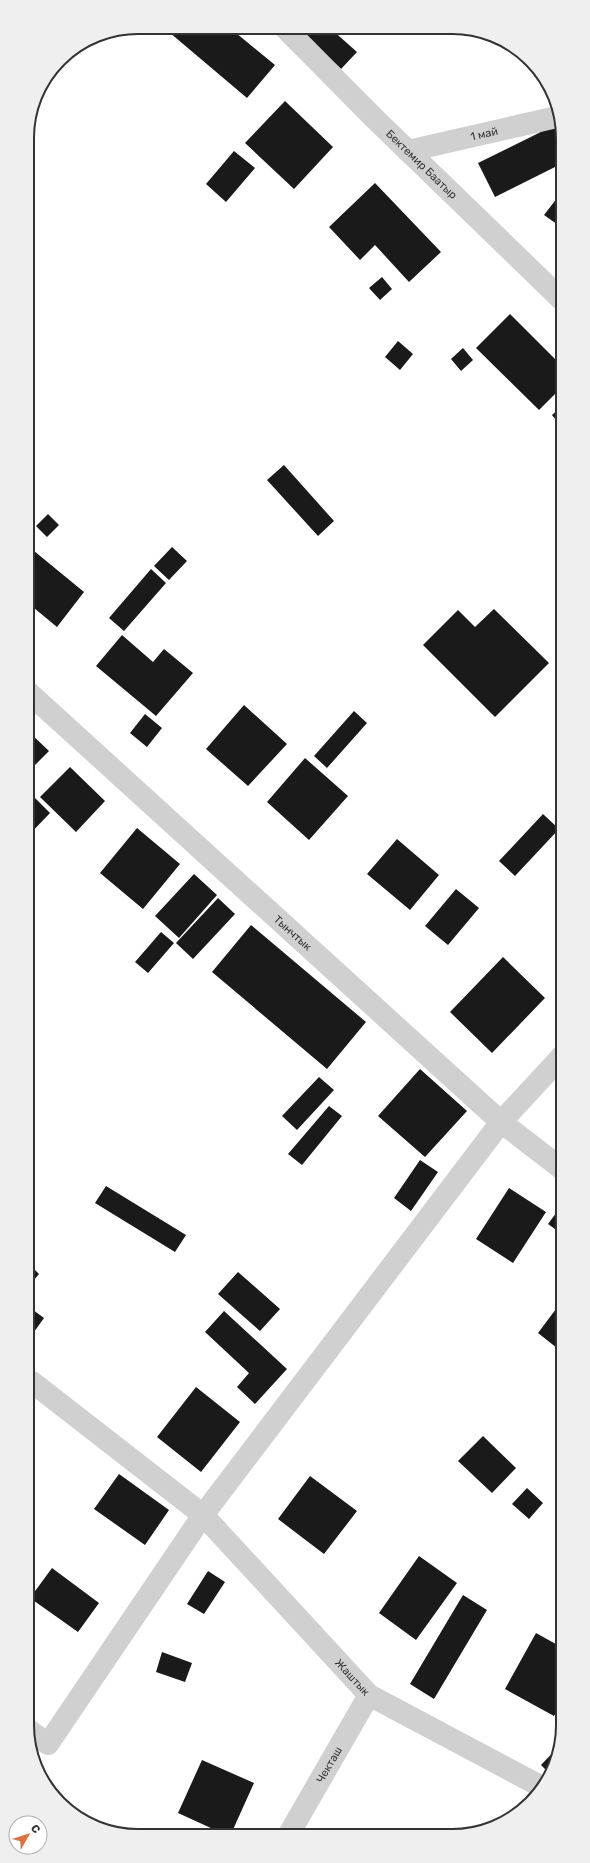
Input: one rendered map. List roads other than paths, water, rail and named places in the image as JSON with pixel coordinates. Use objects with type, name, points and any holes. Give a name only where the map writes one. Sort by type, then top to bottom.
[{"type":"street","name":"Бектемир Баатыр","points":[[291,34],[408,151],[556,294]]},
{"type":"street","name":"1 май","points":[[408,151],[554,118]]},
{"type":"street","name":"Тынчтык","points":[[34,697],[501,1122],[556,1164]]},
{"type":"street","points":[[35,1734],[48,1744],[203,1515],[501,1122],[556,1062]]},
{"type":"street","name":"Жаштык","points":[[34,1387],[203,1515],[369,1695],[537,1784]]},
{"type":"street","name":"Чекташ","points":[[292,1829],[369,1695]]}]
